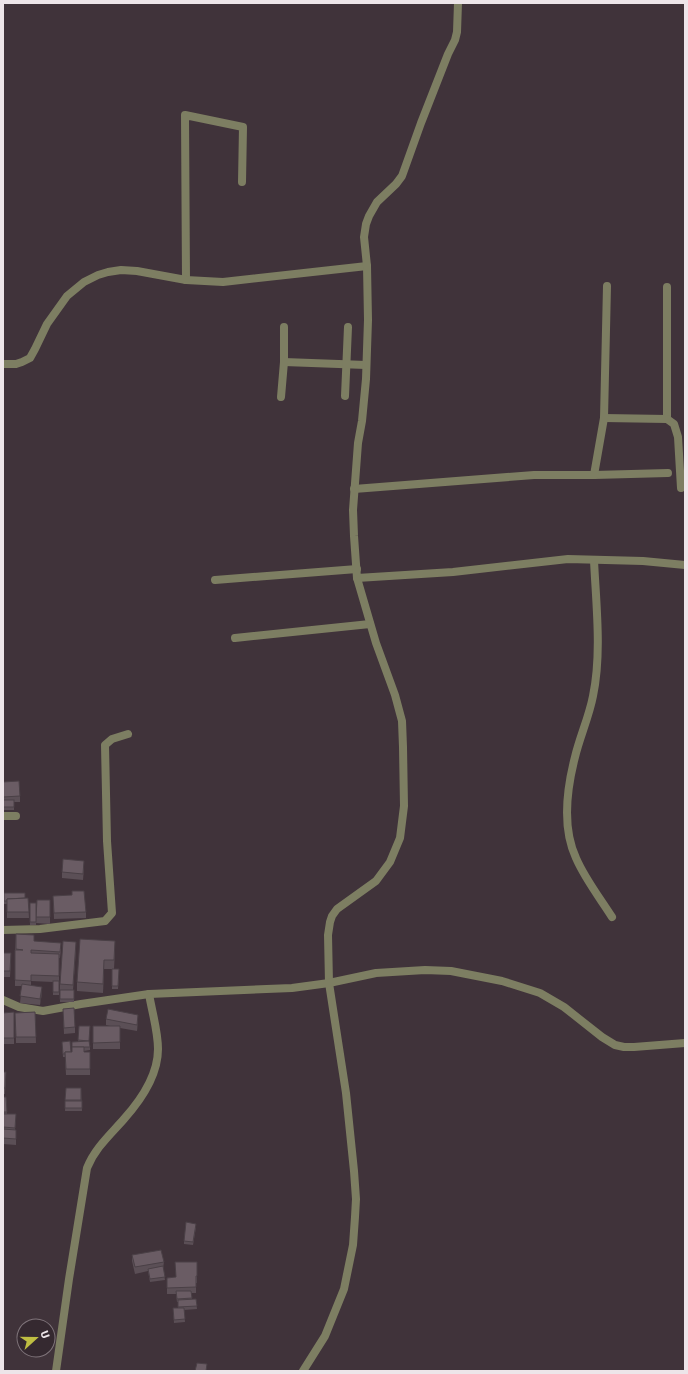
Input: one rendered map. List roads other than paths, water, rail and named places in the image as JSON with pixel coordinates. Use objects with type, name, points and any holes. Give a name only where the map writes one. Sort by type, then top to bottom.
[{"type":"street","points":[[304,1371],[325,1336],[344,1289],[353,1245],[356,1199],[346,1093],[329,983],[328,935],[332,916],[337,909],[376,881],[390,862],[400,838],[404,806],[404,747],[402,722],[395,695],[370,624],[357,569],[353,510],[358,443],[364,399],[368,320],[367,266],[364,237],[369,216],[378,202],[402,176],[440,74],[455,40],[457,32],[458,3]]},
{"type":"street","points":[[186,280],[185,116],[243,127],[242,182]]},
{"type":"street","points":[[3,364],[16,364],[30,358],[47,324],[67,296],[84,282],[108,272],[121,270],[137,271],[186,280],[233,282],[367,266]]},
{"type":"street","points":[[594,475],[604,418],[607,286]]},
{"type":"street","points":[[667,287],[667,418]]},
{"type":"street","points":[[281,397],[284,362],[284,327]]},
{"type":"street","points":[[346,396],[348,327]]},
{"type":"street","points":[[284,362],[366,365]]},
{"type":"street","points":[[604,418],[667,418],[674,424],[678,438],[681,488]]},
{"type":"street","points":[[354,489],[534,476],[668,473]]},
{"type":"street","points":[[358,578],[453,572],[568,559],[643,561],[685,565]]},
{"type":"street","points":[[594,560],[598,651],[596,678],[590,710],[575,757],[567,808],[568,831],[575,858],[612,917]]},
{"type":"street","points":[[215,580],[357,569]]},
{"type":"street","points":[[235,638],[370,624]]},
{"type":"street","points":[[3,930],[40,929],[105,921],[112,913],[107,841],[105,745],[109,740],[128,734]]},
{"type":"street","points":[[3,816],[16,816]]},
{"type":"street","points":[[3,1000],[19,1007],[43,1011],[110,999],[149,994],[292,988],[329,983],[376,973],[425,970],[451,971],[502,980],[540,993],[564,1007],[602,1037],[616,1045],[634,1047],[685,1043]]},
{"type":"street","points":[[56,1371],[87,1168],[99,1146],[123,1120],[145,1090],[157,1059],[157,1041],[149,994]]}]
